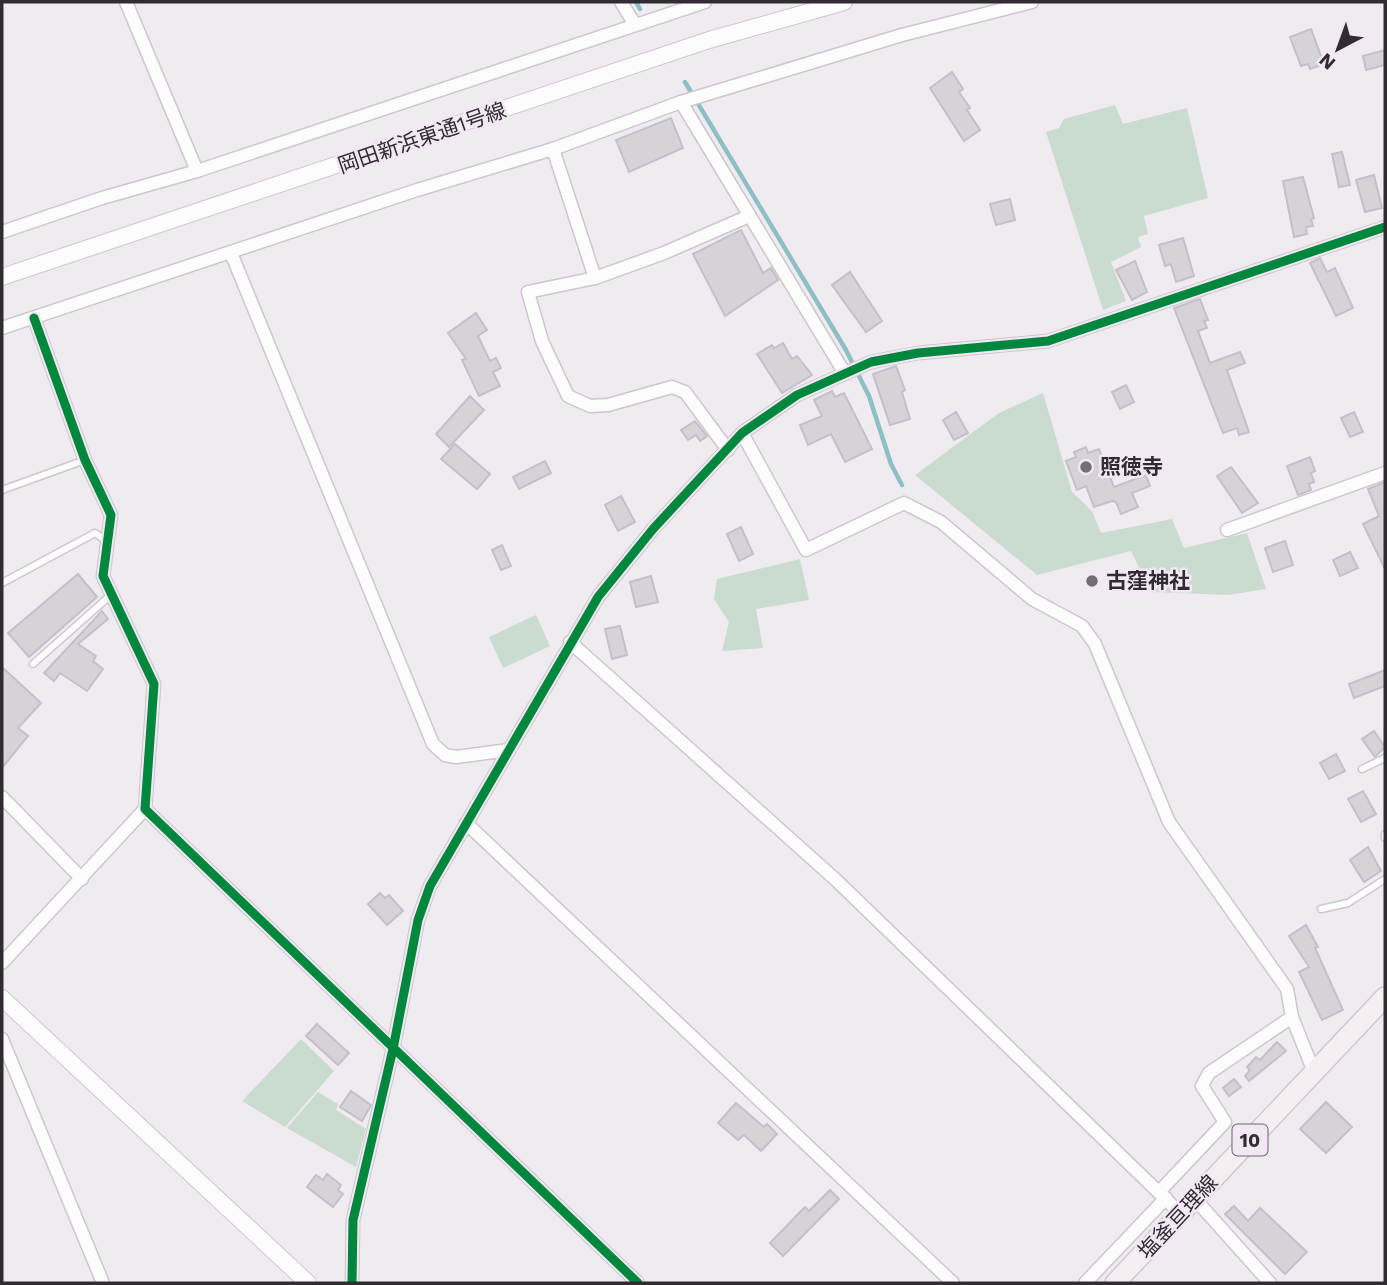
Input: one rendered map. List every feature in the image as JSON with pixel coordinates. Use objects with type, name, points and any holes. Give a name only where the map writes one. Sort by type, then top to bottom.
[{"type":"main road","name":"塩釜亘理線","points":[[1115,1283],[1385,997]]},
{"type":"street","points":[[126,2],[197,171]]},
{"type":"street","points":[[621,2],[634,23]]},
{"type":"street","points":[[2,232],[102,198],[197,171],[634,23],[672,6],[705,2]]},
{"type":"street","name":"岡田新浜東通1号線","points":[[2,277],[709,40],[844,2]]},
{"type":"street","points":[[2,328],[417,190],[553,149],[685,101],[902,35],[1032,2]]},
{"type":"street","points":[[685,101],[749,216],[847,371]]},
{"type":"street","points":[[553,149],[595,278]]},
{"type":"street","points":[[729,450],[685,392],[672,387],[608,405],[590,406],[568,396],[542,341],[528,292],[595,278],[664,253],[749,216]]},
{"type":"street","points":[[352,1283],[353,1220],[393,1049],[418,920],[430,886],[598,597],[653,530],[742,433],[797,395],[865,364],[918,354],[1048,341],[1385,227]]},
{"type":"street","points":[[231,253],[433,744],[444,755],[457,757],[509,750]]},
{"type":"street","points":[[2,963],[145,809],[154,684],[103,576],[110,543],[111,515],[85,460],[34,318]]},
{"type":"street","points":[[742,433],[806,550],[904,503],[942,522],[971,545],[1002,577],[1032,599],[1082,626],[1095,644],[1170,822],[1287,989],[1292,1017],[1314,1072]]},
{"type":"street","points":[[1227,530],[1385,473]]},
{"type":"street","points":[[570,642],[836,880],[1181,1214]]},
{"type":"street","points":[[2,797],[82,879]]},
{"type":"street","points":[[145,809],[638,1283]]},
{"type":"street","points":[[466,822],[953,1283]]},
{"type":"street","points":[[2,998],[308,1283]]},
{"type":"street","points":[[1085,1283],[1225,1122],[1202,1086],[1209,1073],[1292,1017]]},
{"type":"street","points":[[2,1039],[103,1283]]},
{"type":"street","points":[[1195,1199],[1270,1283]]},
{"type":"lane","points":[[2,490],[85,460]]},
{"type":"lane","points":[[2,583],[95,533],[110,543]]},
{"type":"lane","points":[[33,664],[112,594]]},
{"type":"lane","points":[[1362,769],[1385,758]]},
{"type":"lane","points":[[1321,909],[1348,903],[1385,879]]},
{"type":"green space","points":[[1115,105],[1123,124],[1187,108],[1208,198],[1144,216],[1148,234],[1138,237],[1141,247],[1111,262],[1126,301],[1103,310],[1046,132],[1059,128],[1064,119]]},
{"type":"green space","points":[[1043,393],[1072,492],[1092,511],[1101,533],[1172,519],[1184,548],[1247,533],[1266,589],[1228,595],[1151,592],[1131,551],[1037,575],[915,475],[999,413]]},
{"type":"green space","points":[[800,559],[809,600],[756,609],[763,648],[722,651],[729,622],[714,599],[717,579]]},
{"type":"green space","points":[[536,615],[550,646],[503,668],[489,637]]},
{"type":"green space","points":[[301,1039],[334,1071],[285,1127],[242,1101]]},
{"type":"green space","points":[[318,1092],[338,1104],[336,1110],[366,1129],[356,1167],[287,1128]]},
{"type":"building","points":[[1311,29],[1324,64],[1310,69],[1308,64],[1301,66],[1290,37]]},
{"type":"building","points":[[1385,50],[1385,65],[1366,70],[1363,56]]},
{"type":"building","points":[[952,72],[963,89],[959,92],[970,108],[967,110],[980,130],[964,141],[930,88]]},
{"type":"building","points":[[671,118],[683,148],[629,172],[616,140]]},
{"type":"building","points":[[1342,152],[1350,185],[1339,187],[1332,154]]},
{"type":"building","points":[[1374,175],[1382,208],[1365,212],[1356,180]]},
{"type":"building","points":[[1303,177],[1314,218],[1311,219],[1313,226],[1306,227],[1307,234],[1294,237],[1283,181]]},
{"type":"building","points":[[1010,199],[1015,220],[996,225],[990,204]]},
{"type":"building","points":[[741,230],[763,273],[771,268],[778,280],[725,316],[693,254]]},
{"type":"building","points":[[1183,238],[1194,276],[1176,282],[1171,264],[1165,266],[1159,245]]},
{"type":"building","points":[[1320,258],[1327,272],[1335,268],[1353,308],[1336,316],[1310,263]]},
{"type":"building","points":[[1135,261],[1147,292],[1132,300],[1116,270]]},
{"type":"building","points":[[850,272],[882,321],[866,332],[832,285]]},
{"type":"building","points":[[1200,299],[1208,320],[1204,321],[1207,328],[1198,331],[1210,363],[1240,352],[1245,363],[1227,370],[1249,432],[1239,435],[1237,428],[1223,433],[1174,308]]},
{"type":"building","points":[[476,313],[487,330],[478,336],[490,361],[496,358],[501,368],[493,372],[500,386],[479,396],[462,360],[466,359],[448,333]]},
{"type":"building","points":[[783,343],[792,359],[797,356],[812,375],[782,393],[757,354],[772,345],[774,348]]},
{"type":"building","points":[[896,366],[905,390],[902,392],[910,419],[890,425],[873,374]]},
{"type":"building","points":[[1126,385],[1134,402],[1120,409],[1112,392]]},
{"type":"building","points":[[832,391],[835,397],[844,393],[872,449],[845,462],[831,434],[808,445],[800,425],[822,416],[814,400]]},
{"type":"building","points":[[470,396],[484,410],[449,447],[436,434]]},
{"type":"building","points":[[956,412],[968,433],[954,440],[943,420]]},
{"type":"building","points":[[1354,412],[1363,432],[1350,437],[1341,418]]},
{"type":"building","points":[[695,421],[707,436],[700,441],[696,435],[688,440],[681,430]]},
{"type":"building","points":[[455,444],[490,474],[477,489],[441,459]]},
{"type":"building","points":[[1086,447],[1088,453],[1099,449],[1114,487],[1146,475],[1150,486],[1132,493],[1138,507],[1121,514],[1116,502],[1094,507],[1086,486],[1077,490],[1066,461],[1076,457],[1074,452]]},
{"type":"building","points":[[1310,457],[1315,471],[1311,473],[1314,482],[1309,484],[1311,490],[1298,495],[1287,466]]},
{"type":"building","points":[[545,461],[551,473],[519,489],[513,477]]},
{"type":"building","points":[[1231,467],[1258,503],[1242,513],[1217,476]]},
{"type":"building","points":[[1385,482],[1385,569],[1363,524],[1379,516],[1368,489]]},
{"type":"building","points":[[621,496],[635,522],[618,531],[605,505]]},
{"type":"building","points":[[741,527],[753,554],[739,561],[727,534]]},
{"type":"building","points":[[1285,541],[1293,565],[1273,572],[1265,548]]},
{"type":"building","points":[[502,545],[511,566],[501,570],[492,550]]},
{"type":"building","points":[[1350,552],[1358,568],[1340,576],[1333,560]]},
{"type":"building","points":[[78,574],[97,597],[29,657],[8,633]]},
{"type":"building","points":[[651,576],[658,602],[636,607],[630,582]]},
{"type":"building","points":[[102,611],[108,619],[78,644],[96,656],[93,661],[103,669],[87,691],[60,673],[54,681],[44,673]]},
{"type":"building","points":[[620,626],[627,655],[612,659],[605,629]]},
{"type":"building","points":[[2,667],[41,703],[18,728],[28,736],[2,768]]},
{"type":"building","points":[[1385,670],[1385,686],[1354,698],[1349,684]]},
{"type":"building","points":[[1374,731],[1385,747],[1375,757],[1362,739]]},
{"type":"building","points":[[1336,754],[1345,771],[1329,779],[1320,763]]},
{"type":"building","points":[[1363,791],[1376,814],[1361,822],[1348,799]]},
{"type":"building","points":[[1368,847],[1381,871],[1364,882],[1350,860]]},
{"type":"building","points":[[380,893],[385,898],[389,895],[403,911],[387,925],[368,904]]},
{"type":"building","points":[[1306,925],[1318,947],[1315,948],[1343,1010],[1322,1020],[1299,972],[1309,967],[1289,936]]},
{"type":"building","points":[[317,1024],[349,1053],[338,1065],[306,1036]]},
{"type":"building","points":[[1277,1042],[1286,1051],[1249,1081],[1245,1076],[1250,1070],[1247,1067],[1256,1057],[1260,1060]]},
{"type":"building","points":[[1234,1079],[1241,1087],[1229,1096],[1223,1088]]},
{"type":"building","points":[[351,1091],[371,1105],[362,1121],[340,1107]]},
{"type":"building","points":[[1326,1102],[1352,1127],[1326,1153],[1300,1129]]},
{"type":"building","points":[[736,1103],[764,1127],[767,1124],[777,1134],[761,1151],[744,1135],[738,1140],[718,1123]]},
{"type":"building","points":[[327,1174],[341,1185],[338,1190],[343,1194],[333,1207],[307,1187],[316,1175],[323,1180]]},
{"type":"building","points":[[830,1190],[839,1199],[783,1256],[770,1243],[805,1207],[809,1211]]},
{"type":"building","points":[[1234,1206],[1248,1221],[1260,1208],[1307,1252],[1285,1274],[1225,1214]]},
{"type":"waterway","points":[[636,2],[640,9]]},
{"type":"waterway","points":[[685,82],[846,350],[869,396],[891,464],[902,485]]},
{"type":"cycle path","points":[[352,1283],[353,1220],[393,1049],[418,920],[430,886],[598,597],[653,529],[742,433],[797,395],[871,362],[918,353],[1048,341],[1385,227]]},
{"type":"cycle path","points":[[34,318],[85,460],[111,515],[103,576],[154,684],[145,809],[638,1283]]},
{"type":"place","name":"照徳寺","points":[[1086,467]]},
{"type":"place","name":"古窪神社","points":[[1092,581]]}]
